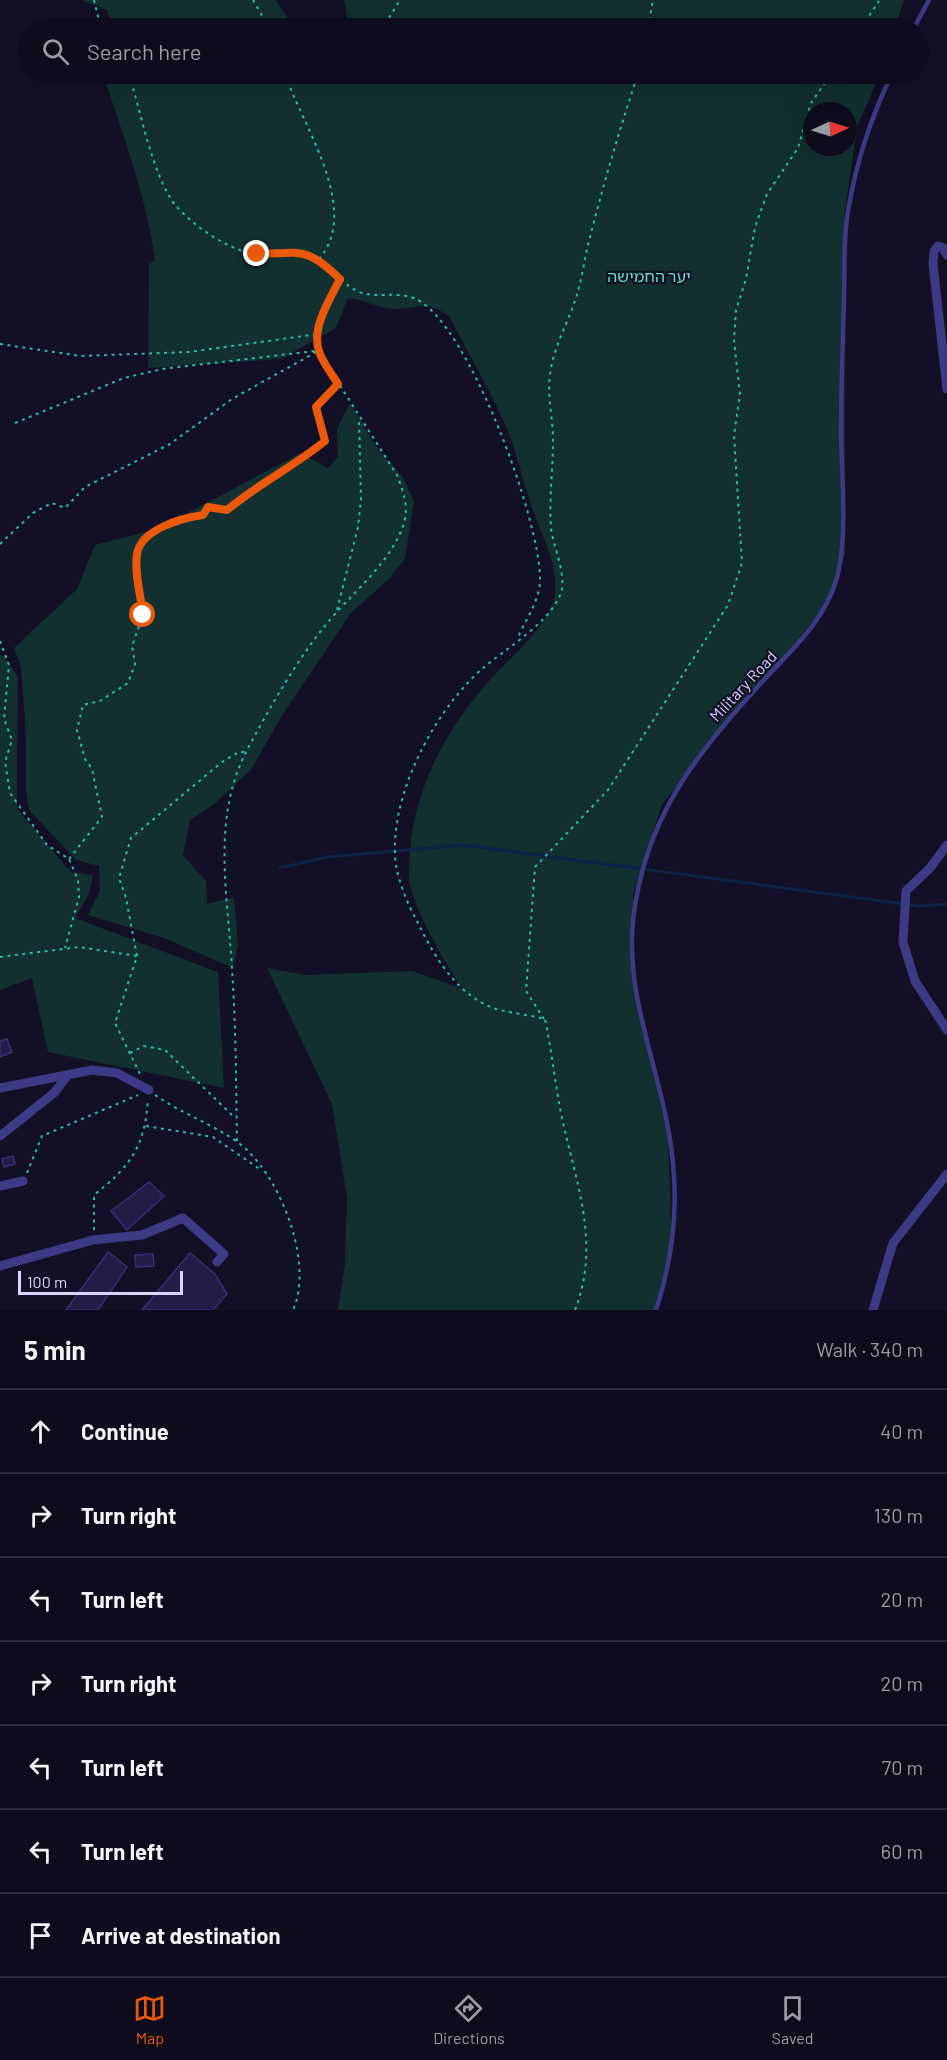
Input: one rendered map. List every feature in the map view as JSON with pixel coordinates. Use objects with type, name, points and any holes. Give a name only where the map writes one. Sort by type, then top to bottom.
[{"type":"street","points":[[947,255],[942,247],[938,246],[934,251],[933,264],[947,389]]},
{"type":"street","points":[[947,845],[930,868],[906,891],[903,942],[915,981],[947,1030]]},
{"type":"street","points":[[0,1088],[104,1070],[148,1090]]},
{"type":"street","points":[[0,1136],[54,1093],[68,1075]]},
{"type":"street","points":[[873,1310],[893,1243],[947,1174]]},
{"type":"street","points":[[0,1186],[23,1181]]},
{"type":"street","points":[[0,1266],[93,1240],[142,1235],[183,1218],[224,1254],[217,1262]]},
{"type":"lane","points":[[919,18],[929,0]]},
{"type":"lane","name":"Military Road","points":[[656,1310],[671,1255],[676,1177],[661,1095],[635,992],[632,957],[637,900],[649,850],[680,783],[699,753],[731,715],[809,633],[837,579],[842,529],[841,416],[847,215],[857,166],[875,109],[887,84]]},
{"type":"path","points":[[94,0],[98,18]]},
{"type":"path","points":[[253,0],[263,18]]},
{"type":"path","points":[[389,18],[400,0]]},
{"type":"path","points":[[650,18],[653,0]]},
{"type":"path","points":[[868,18],[879,1]]},
{"type":"path","points":[[132,84],[157,168],[176,206],[205,231],[234,247],[257,254],[303,252],[319,259],[340,279],[362,293],[396,294],[414,299],[430,308],[446,326],[470,367],[511,462],[539,557],[540,583],[536,598],[516,641]]},
{"type":"path","points":[[290,84],[316,142],[330,189],[336,228],[330,246],[319,259]]},
{"type":"path","points":[[544,1019],[494,1008],[471,996],[443,968],[432,952],[411,910],[397,866],[398,820],[421,751],[437,723],[461,691],[480,671],[542,620],[561,592],[559,558],[551,530],[553,438],[549,398],[550,372],[579,291],[589,239],[635,84]]},
{"type":"path","points":[[575,1310],[583,1291],[588,1258],[586,1218],[562,1115],[556,1069],[544,1019],[526,991],[535,867],[608,790],[728,605],[742,563],[734,435],[740,394],[734,317],[746,279],[755,228],[767,194],[798,148],[811,103],[824,84]]},
{"type":"path","points":[[237,1141],[225,828],[227,804],[246,752],[292,675],[323,628],[389,553],[404,524],[406,511],[405,496],[397,475],[318,351],[321,318],[340,279]]},
{"type":"path","points":[[0,344],[81,356],[189,352],[318,334]]},
{"type":"path","points":[[15,423],[134,376],[162,369],[318,351]]},
{"type":"path","points":[[0,544],[33,513],[52,503],[65,508],[86,487],[170,444],[232,399],[318,351]]},
{"type":"path","points":[[69,859],[102,816],[92,769],[85,759],[77,730],[83,705],[100,701],[128,683],[135,664],[132,646],[143,615],[137,551],[154,532],[184,518],[203,515],[208,507],[227,510],[253,488],[294,466],[325,441],[316,407],[338,384]]},
{"type":"path","points":[[337,612],[358,527],[361,499],[359,418]]},
{"type":"path","points":[[0,641],[9,665],[4,719],[12,740],[5,762],[10,794],[47,845],[69,859],[78,880],[79,897],[64,949]]},
{"type":"path","points":[[93,1240],[94,1195],[120,1174],[136,1150],[146,1126],[148,1090],[114,1023],[137,956],[126,898],[119,878],[131,838],[222,762],[238,752],[246,752]]},
{"type":"path","points":[[0,957],[79,947],[137,956]]},
{"type":"path","points":[[130,1053],[144,1046],[165,1050],[236,1119]]},
{"type":"path","points":[[148,1090],[174,1108],[237,1141],[264,1172],[284,1204],[300,1262],[301,1279],[293,1310]]},
{"type":"path","points":[[23,1181],[42,1137],[148,1090]]},
{"type":"path","points":[[146,1126],[213,1137],[264,1172]]},
{"type":"green space","points":[[81,0],[276,0],[288,18],[109,18],[107,10]]},
{"type":"green space","points":[[344,0],[904,0],[898,18],[347,18]]},
{"type":"green space","name":"יער החמישה","points":[[106,84],[876,84],[857,127],[857,102],[803,102],[803,156],[853,156],[844,218],[845,553],[832,598],[662,804],[633,895],[635,989],[668,1138],[672,1246],[654,1310],[338,1310],[345,1263],[347,1198],[332,1104],[267,968],[306,975],[412,971],[463,989],[431,936],[412,891],[409,873],[413,827],[427,779],[450,733],[480,691],[532,636],[547,614],[555,593],[554,570],[506,426],[449,316],[440,311],[428,306],[389,309],[348,298],[336,328],[281,359],[148,368],[149,264],[155,261],[140,190]]},
{"type":"green space","points":[[350,403],[378,449],[402,476],[414,501],[405,559],[389,579],[351,613],[281,717],[251,770],[213,805],[190,820],[183,855],[206,881],[207,904],[234,897],[238,945],[233,968],[164,938],[88,915],[100,891],[99,866],[76,860],[29,810],[26,791],[26,736],[21,667],[14,648],[77,589],[95,545],[157,529],[301,453],[328,468],[338,457],[337,429]]},
{"type":"green space","points":[[0,655],[4,656],[18,677],[17,809],[71,872],[93,875],[89,894],[75,918],[218,972],[224,1088],[48,1052],[32,978],[0,990]]},
{"type":"building","points":[[7,1039],[12,1052],[0,1057],[0,1041]]},
{"type":"building","points":[[13,1156],[15,1164],[4,1167],[2,1159]]},
{"type":"building","points":[[149,1182],[164,1196],[127,1230],[111,1211]]},
{"type":"building","points":[[108,1252],[127,1267],[98,1310],[66,1310]]},
{"type":"building","points":[[190,1253],[215,1274],[227,1294],[213,1310],[142,1310]]},
{"type":"building","points":[[153,1254],[154,1266],[136,1267],[135,1255]]},
{"type":"waterway","points":[[280,868],[327,857],[463,845],[919,906],[947,904]]},
{"type":"route","points":[[143,615],[137,559],[137,551],[141,544],[154,532],[184,518],[203,515],[208,507],[227,510],[253,488],[294,466],[325,441],[316,407],[338,384],[318,351],[318,334],[321,318],[340,279],[319,259],[303,252],[257,254]]}]
